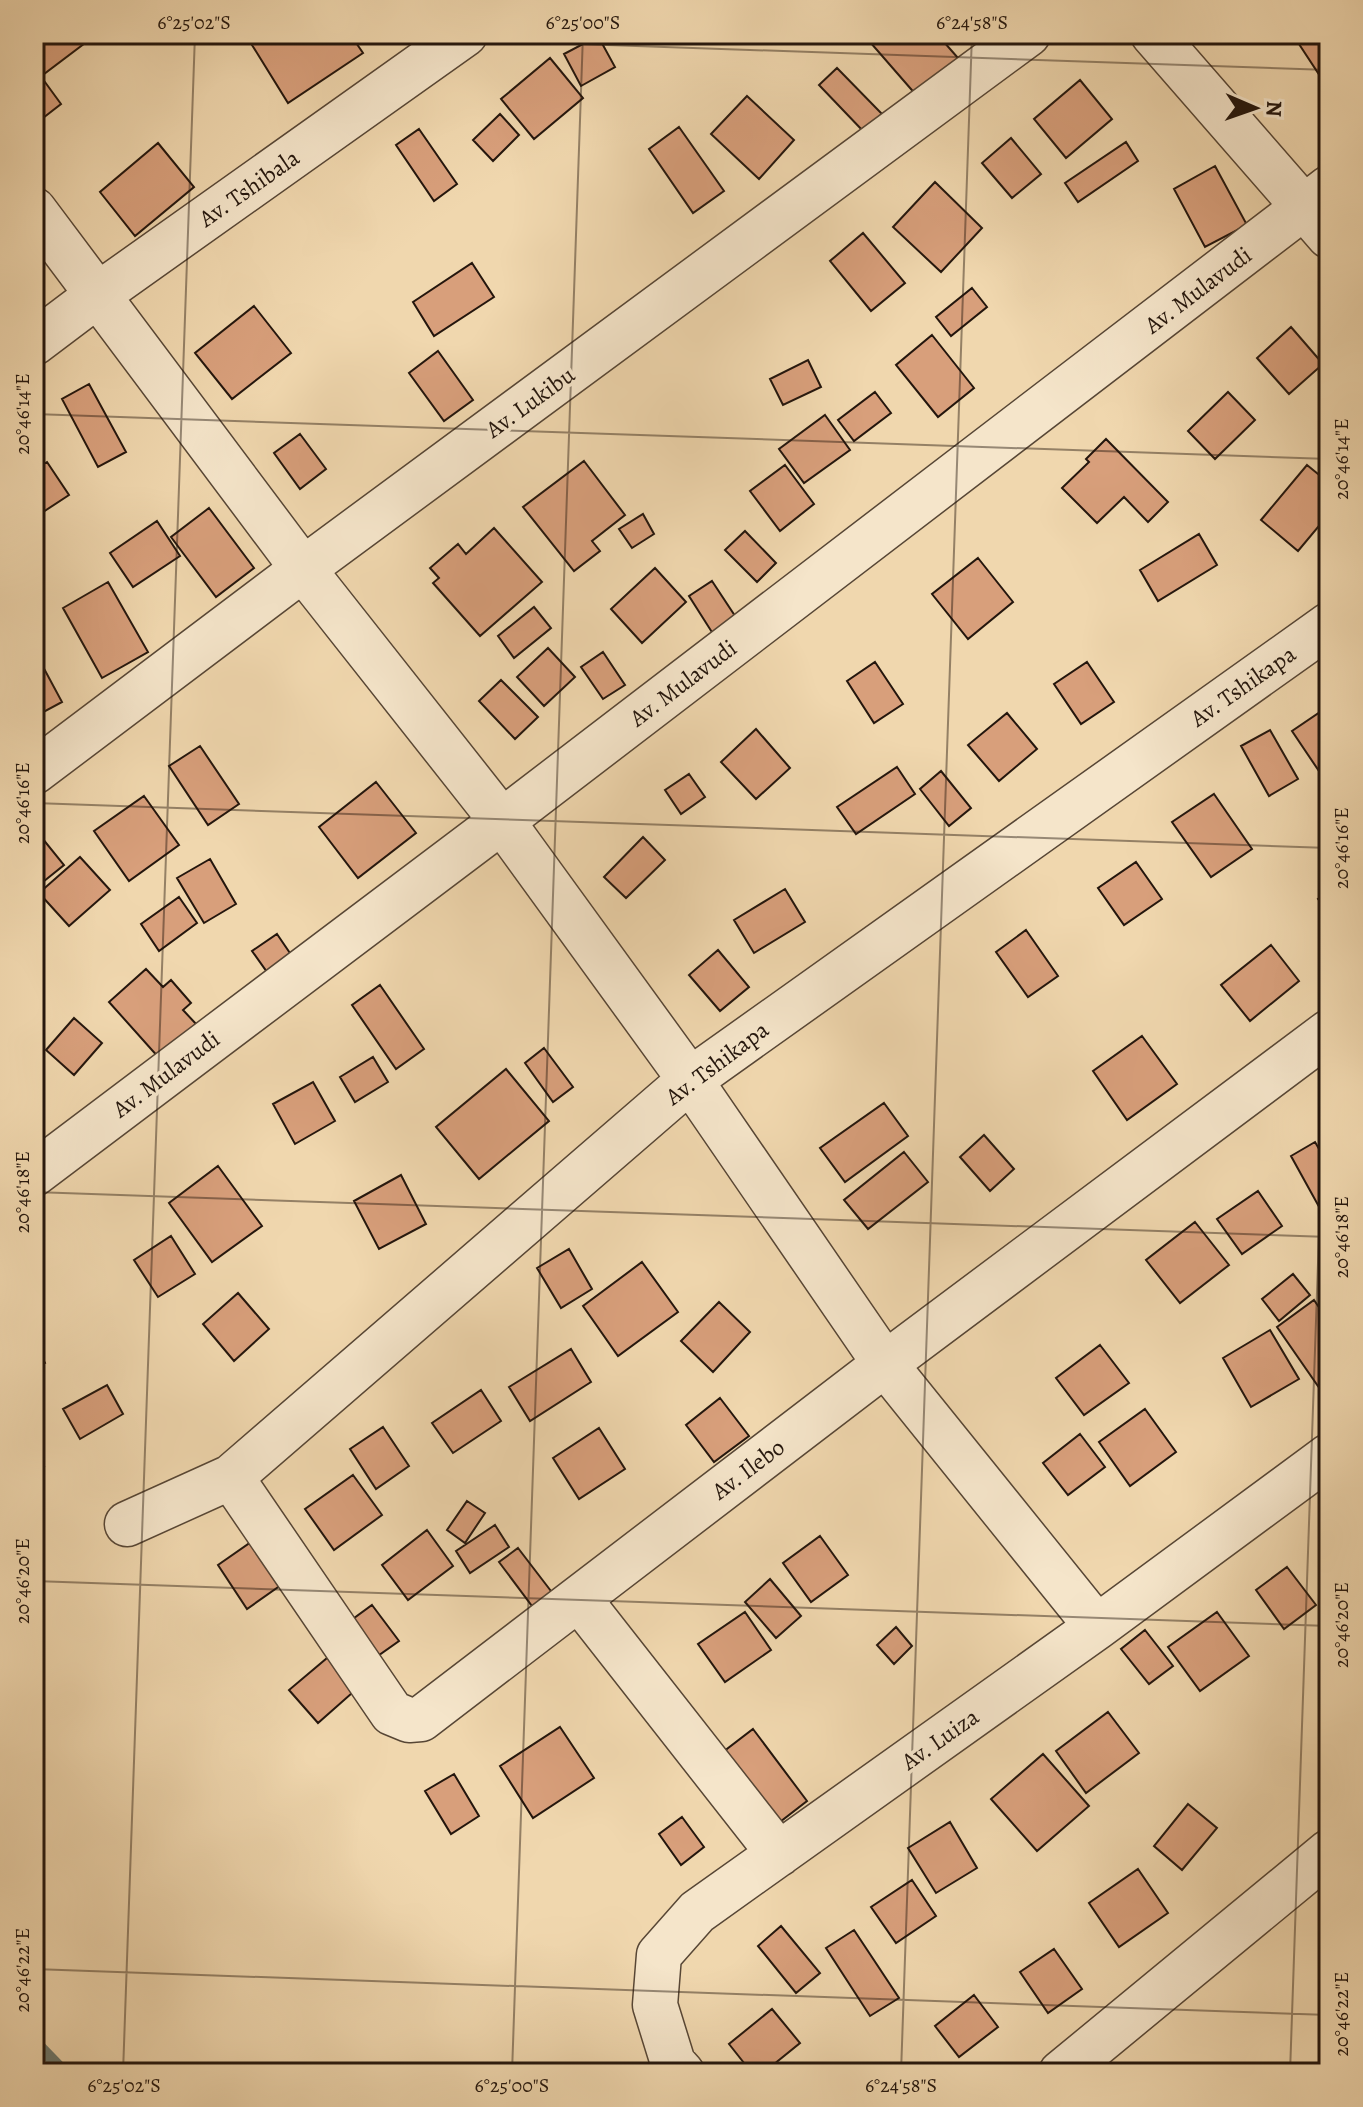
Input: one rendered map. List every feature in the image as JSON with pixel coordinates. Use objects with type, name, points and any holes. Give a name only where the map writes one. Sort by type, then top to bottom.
[{"type":"street","name":"Av. Tshibala","points":[[34,343],[465,34]]},
{"type":"street","name":"Av. Lukibu","points":[[34,772],[303,569],[1028,34]]},
{"type":"street","points":[[1153,34],[1321,210]]},
{"type":"street","points":[[34,210],[303,569],[502,821],[690,1080],[885,1364],[1097,1627]]},
{"type":"street","name":"Av. Mulavudi","points":[[34,1174],[1321,210]]},
{"type":"street","name":"Av. Tshikapa","points":[[127,1524],[231,1477],[690,1080],[1329,625]]},
{"type":"street","name":"Av. Ilebo","points":[[231,1477],[392,1713],[409,1720],[421,1719],[885,1364],[1329,1032]]},
{"type":"street","name":"Av. Luiza","points":[[682,2073],[673,2063],[655,2005],[659,1955],[697,1912],[1097,1627],[1329,1456]]},
{"type":"street","points":[[579,1599],[779,1854]]},
{"type":"street","points":[[1061,2073],[1329,1852]]},
{"type":"building","points":[[34,34],[97,34],[44,74],[34,61]]},
{"type":"building","points":[[268,34],[350,34],[363,53],[288,103],[252,45]]},
{"type":"building","points":[[863,34],[937,34],[965,66],[924,104]]},
{"type":"building","points":[[1307,34],[1329,34],[1329,74],[1322,79],[1297,41]]},
{"type":"building","points":[[598,36],[615,67],[581,86],[564,54]]},
{"type":"building","points":[[550,58],[583,98],[534,139],[501,99]]},
{"type":"building","points":[[34,67],[61,104],[34,125]]},
{"type":"building","points":[[837,68],[882,114],[864,132],[819,85]]},
{"type":"building","points":[[1080,80],[1112,119],[1066,158],[1034,119]]},
{"type":"building","points":[[747,96],[794,140],[759,179],[711,134]]},
{"type":"building","points":[[500,114],[519,135],[493,161],[473,140]]},
{"type":"building","points":[[679,127],[724,191],[693,213],[649,149]]},
{"type":"building","points":[[419,129],[457,184],[434,201],[396,145]]},
{"type":"building","points":[[1011,138],[1041,174],[1012,198],[982,163]]},
{"type":"building","points":[[1126,142],[1138,161],[1078,202],[1065,183]]},
{"type":"building","points":[[158,143],[194,187],[135,236],[100,192]]},
{"type":"building","points":[[1215,166],[1247,225],[1205,247],[1174,189]]},
{"type":"building","points":[[935,182],[982,228],[941,272],[893,227]]},
{"type":"building","points":[[863,233],[905,283],[871,311],[830,261]]},
{"type":"building","points":[[472,263],[494,297],[434,336],[413,302]]},
{"type":"building","points":[[972,288],[987,307],[951,336],[936,317]]},
{"type":"building","points":[[254,306],[291,353],[232,399],[195,353]]},
{"type":"building","points":[[1291,327],[1323,364],[1289,394],[1257,358]]},
{"type":"building","points":[[932,335],[974,388],[938,417],[896,365]]},
{"type":"building","points":[[438,351],[473,400],[444,421],[409,373]]},
{"type":"building","points":[[808,360],[821,387],[783,405],[770,379]]},
{"type":"building","points":[[89,384],[126,452],[98,467],[62,399]]},
{"type":"building","points":[[875,392],[891,413],[854,441],[838,420]]},
{"type":"building","points":[[1228,392],[1255,420],[1215,459],[1188,431]]},
{"type":"building","points":[[825,415],[850,450],[804,483],[779,449]]},
{"type":"building","points":[[300,434],[326,469],[300,489],[274,453]]},
{"type":"building","points":[[1106,439],[1168,502],[1148,522],[1124,497],[1097,523],[1062,488],[1089,462],[1086,459]]},
{"type":"building","points":[[584,461],[625,515],[592,541],[600,551],[574,571],[523,507]]},
{"type":"building","points":[[47,462],[69,495],[34,518],[34,470]]},
{"type":"building","points":[[785,465],[814,504],[780,531],[750,491]]},
{"type":"building","points":[[1307,465],[1329,483],[1329,514],[1298,551],[1261,520]]},
{"type":"building","points":[[209,508],[254,568],[216,597],[171,537]]},
{"type":"building","points":[[643,514],[654,534],[632,548],[619,529]]},
{"type":"building","points":[[157,521],[180,556],[133,587],[110,553]]},
{"type":"building","points":[[494,528],[542,582],[480,636],[433,583],[439,578],[430,568],[458,544],[466,554]]},
{"type":"building","points":[[745,531],[776,563],[757,582],[725,550]]},
{"type":"building","points":[[1199,534],[1217,565],[1158,601],[1140,570]]},
{"type":"building","points":[[978,558],[1013,602],[968,639],[932,594]]},
{"type":"building","points":[[655,568],[686,602],[642,643],[611,609]]},
{"type":"building","points":[[712,581],[739,622],[715,637],[689,596]]},
{"type":"building","points":[[108,582],[148,652],[102,678],[63,608]]},
{"type":"building","points":[[534,607],[551,628],[514,658],[498,636]]},
{"type":"building","points":[[548,648],[575,677],[544,706],[517,677]]},
{"type":"building","points":[[603,652],[625,685],[603,699],[581,667]]},
{"type":"building","points":[[875,662],[903,704],[874,723],[847,681]]},
{"type":"building","points":[[1087,662],[1114,702],[1081,724],[1054,684]]},
{"type":"building","points":[[41,663],[62,702],[38,715],[34,708],[34,667]]},
{"type":"building","points":[[501,680],[538,717],[515,739],[479,701]]},
{"type":"building","points":[[1329,706],[1329,786],[1292,731]]},
{"type":"building","points":[[1007,713],[1037,749],[999,781],[968,745]]},
{"type":"building","points":[[756,729],[790,768],[756,799],[721,762]]},
{"type":"building","points":[[1270,730],[1298,779],[1269,796],[1241,746]]},
{"type":"building","points":[[200,746],[239,804],[208,825],[169,766]]},
{"type":"building","points":[[897,767],[915,794],[856,834],[837,807]]},
{"type":"building","points":[[941,771],[971,808],[949,826],[920,789]]},
{"type":"building","points":[[689,774],[705,797],[681,814],[665,790]]},
{"type":"building","points":[[376,782],[416,833],[358,878],[319,827]]},
{"type":"building","points":[[1214,794],[1252,849],[1211,877],[1172,822]]},
{"type":"building","points":[[144,796],[179,845],[129,881],[94,831]]},
{"type":"building","points":[[34,828],[64,865],[38,886],[34,882]]},
{"type":"building","points":[[643,837],[665,860],[626,898],[604,877]]},
{"type":"building","points":[[80,857],[110,890],[69,926],[39,893]]},
{"type":"building","points":[[210,859],[236,904],[204,923],[177,878]]},
{"type":"building","points":[[1136,862],[1162,899],[1124,925],[1098,888]]},
{"type":"building","points":[[785,889],[805,922],[754,953],[734,920]]},
{"type":"building","points":[[1329,890],[1329,913],[1318,899]]},
{"type":"building","points":[[179,897],[197,923],[159,951],[141,924]]},
{"type":"building","points":[[1026,930],[1058,976],[1028,997],[996,952]]},
{"type":"building","points":[[277,934],[296,962],[272,979],[252,951]]},
{"type":"building","points":[[1271,945],[1299,981],[1250,1021],[1221,985]]},
{"type":"building","points":[[718,950],[749,987],[720,1011],[689,975]]},
{"type":"building","points":[[146,969],[163,987],[171,980],[191,1003],[183,1010],[197,1025],[160,1059],[109,1002]]},
{"type":"building","points":[[380,985],[424,1049],[396,1069],[352,1005]]},
{"type":"building","points":[[74,1018],[102,1043],[74,1075],[46,1050]]},
{"type":"building","points":[[1142,1036],[1177,1084],[1127,1120],[1093,1071]]},
{"type":"building","points":[[544,1048],[573,1087],[553,1102],[525,1063]]},
{"type":"building","points":[[373,1057],[388,1082],[355,1102],[340,1077]]},
{"type":"building","points":[[506,1069],[549,1121],[479,1179],[436,1127]]},
{"type":"building","points":[[313,1082],[335,1121],[295,1144],[273,1104]]},
{"type":"building","points":[[884,1103],[908,1136],[845,1182],[820,1148]]},
{"type":"building","points":[[984,1135],[1014,1169],[990,1191],[960,1157]]},
{"type":"building","points":[[1315,1142],[1329,1166],[1329,1211],[1323,1214],[1291,1156]]},
{"type":"building","points":[[904,1152],[928,1182],[868,1229],[844,1200]]},
{"type":"building","points":[[218,1166],[262,1226],[212,1262],[169,1203]]},
{"type":"building","points":[[401,1175],[426,1224],[379,1249],[354,1201]]},
{"type":"building","points":[[1258,1191],[1282,1226],[1242,1254],[1217,1219]]},
{"type":"building","points":[[1195,1222],[1229,1265],[1180,1303],[1146,1260]]},
{"type":"building","points":[[171,1236],[195,1274],[158,1297],[134,1260]]},
{"type":"building","points":[[569,1249],[592,1289],[561,1308],[537,1268]]},
{"type":"building","points":[[642,1262],[678,1312],[618,1356],[583,1306]]},
{"type":"building","points":[[1293,1274],[1310,1295],[1279,1321],[1262,1299]]},
{"type":"building","points":[[238,1293],[269,1329],[234,1361],[203,1324]]},
{"type":"building","points":[[1314,1300],[1329,1322],[1329,1402],[1277,1327]]},
{"type":"building","points":[[719,1302],[750,1332],[713,1372],[681,1341]]},
{"type":"building","points":[[1270,1330],[1299,1379],[1251,1407],[1223,1358]]},
{"type":"building","points":[[34,1344],[45,1363],[34,1370]]},
{"type":"building","points":[[1100,1345],[1129,1383],[1084,1415],[1056,1378]]},
{"type":"building","points":[[571,1349],[591,1382],[530,1421],[509,1387]]},
{"type":"building","points":[[107,1385],[123,1414],[80,1439],[63,1409]]},
{"type":"building","points":[[481,1390],[501,1421],[453,1453],[432,1423]]},
{"type":"building","points":[[720,1398],[749,1436],[714,1462],[686,1425]]},
{"type":"building","points":[[1145,1409],[1176,1452],[1130,1486],[1099,1442]]},
{"type":"building","points":[[383,1427],[409,1466],[376,1489],[350,1449]]},
{"type":"building","points":[[599,1428],[625,1469],[579,1499],[553,1458]]},
{"type":"building","points":[[1080,1434],[1105,1467],[1068,1495],[1043,1463]]},
{"type":"building","points":[[34,1451],[44,1466],[34,1473]]},
{"type":"building","points":[[353,1475],[382,1515],[334,1550],[305,1509]]},
{"type":"building","points":[[467,1501],[485,1513],[465,1543],[447,1530]]},
{"type":"building","points":[[495,1525],[509,1547],[470,1573],[456,1551]]},
{"type":"building","points":[[427,1530],[453,1566],[408,1600],[382,1565]]},
{"type":"building","points":[[261,1535],[291,1578],[247,1609],[218,1565]]},
{"type":"building","points":[[820,1536],[848,1575],[811,1602],[783,1563]]},
{"type":"building","points":[[518,1548],[554,1595],[535,1610],[499,1562]]},
{"type":"building","points":[[1287,1567],[1316,1605],[1284,1629],[1256,1590]]},
{"type":"building","points":[[770,1579],[801,1616],[776,1638],[745,1602]]},
{"type":"building","points":[[372,1605],[399,1641],[372,1660],[346,1624]]},
{"type":"building","points":[[745,1612],[771,1650],[725,1682],[698,1644]]},
{"type":"building","points":[[1217,1612],[1249,1656],[1200,1691],[1168,1647]]},
{"type":"building","points":[[896,1627],[912,1646],[894,1664],[877,1645]]},
{"type":"building","points":[[1145,1630],[1173,1666],[1149,1684],[1121,1649]]},
{"type":"building","points":[[333,1653],[360,1686],[318,1723],[289,1690]]},
{"type":"building","points":[[1108,1712],[1139,1753],[1086,1793],[1056,1751]]},
{"type":"building","points":[[560,1727],[594,1778],[533,1818],[500,1766]]},
{"type":"building","points":[[753,1729],[807,1801],[776,1825],[723,1752]]},
{"type":"building","points":[[1043,1754],[1089,1806],[1037,1851],[991,1799]]},
{"type":"building","points":[[454,1774],[479,1816],[451,1834],[425,1791]]},
{"type":"building","points":[[1188,1804],[1217,1828],[1182,1870],[1154,1846]]},
{"type":"building","points":[[682,1817],[704,1847],[681,1865],[659,1834]]},
{"type":"building","points":[[950,1822],[977,1868],[936,1893],[908,1848]]},
{"type":"building","points":[[1138,1869],[1168,1913],[1119,1947],[1089,1903]]},
{"type":"building","points":[[912,1880],[936,1916],[896,1943],[871,1907]]},
{"type":"building","points":[[781,1926],[820,1973],[796,1993],[758,1946]]},
{"type":"building","points":[[854,1930],[899,1998],[870,2016],[826,1948]]},
{"type":"building","points":[[1054,1949],[1082,1989],[1048,2013],[1020,1972]]},
{"type":"building","points":[[974,1995],[998,2027],[959,2057],[935,2026]]},
{"type":"building","points":[[772,2009],[800,2043],[763,2073],[752,2073],[729,2044]]},
{"type":"waterway","points":[[34,2041],[65,2073]]}]
